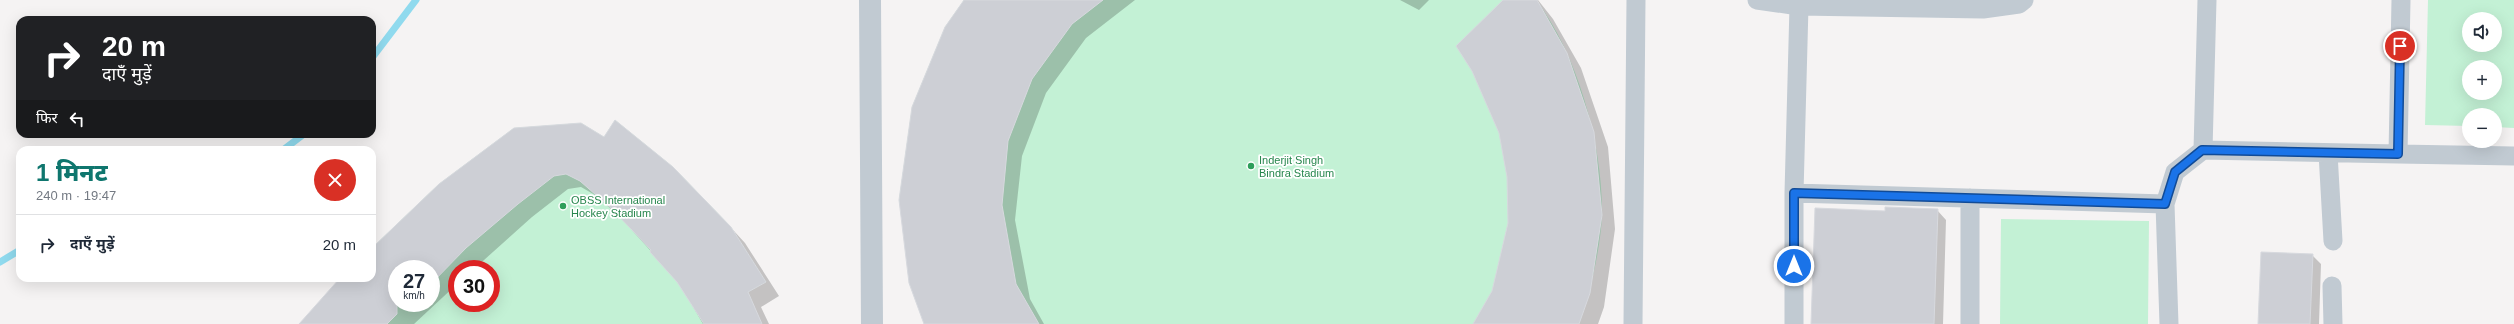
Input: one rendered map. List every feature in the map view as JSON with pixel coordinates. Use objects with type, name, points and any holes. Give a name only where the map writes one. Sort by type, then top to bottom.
[{"type":"street","points":[[870,0],[872,324]]},
{"type":"street","points":[[1633,324],[1636,0]]},
{"type":"street","points":[[1757,0],[1799,6],[1983,9],[2019,4],[2024,0]]},
{"type":"street","points":[[2202,150],[2207,0]]},
{"type":"street","points":[[2398,154],[2401,0]]},
{"type":"street","points":[[1794,324],[1794,193],[1799,6]]},
{"type":"street","points":[[2169,324],[2165,204],[2175,172],[2202,150],[2514,156]]},
{"type":"street","points":[[2328,153],[2333,240]]},
{"type":"street","points":[[1794,193],[2165,204]]},
{"type":"street","points":[[1970,198],[1970,324]]},
{"type":"street","points":[[2332,286],[2333,324]]},
{"type":"green space","name":"Inderjit Singh Bindra Stadium","points":[[964,0],[1536,0],[1551,22],[1576,74],[1593,131],[1598,160],[1602,214],[1600,241],[1587,298],[1579,324],[924,324],[899,200],[912,107],[945,27]]},
{"type":"green space","points":[[2428,0],[2514,0],[2514,128],[2502,127],[2502,108],[2462,108],[2462,126],[2425,125]]},
{"type":"green space","name":"OBSS International Hockey Stadium","points":[[615,120],[673,167],[731,227],[766,282],[748,292],[760,324],[299,324],[366,282],[376,282],[376,244],[439,184],[514,128],[581,123],[604,137]]},
{"type":"green space","points":[[2001,219],[2149,221],[2148,324],[2000,324]]},
{"type":"building","points":[[964,0],[1103,0],[1072,24],[1032,79],[1008,141],[1002,205],[1016,284],[1039,324],[924,324],[909,283],[899,200],[912,107],[945,27]]},
{"type":"building","points":[[1503,0],[1537,0],[1567,53],[1594,132],[1602,215],[1590,293],[1579,324],[1473,324],[1492,291],[1508,223],[1507,177],[1499,133],[1472,71],[1456,46]]},
{"type":"building","points":[[615,120],[673,167],[731,227],[766,282],[748,292],[762,324],[704,324],[677,282],[650,252],[651,250],[612,209],[580,181],[566,174],[554,176],[518,204],[466,248],[454,260],[448,260],[448,267],[440,275],[440,260],[388,260],[388,312],[397,312],[397,314],[387,324],[299,324],[336,282],[376,282],[376,244],[439,184],[514,128],[581,123],[604,137]]},
{"type":"building","points":[[1885,207],[1938,209],[1934,324],[1811,324],[1815,208],[1885,211]]},
{"type":"building","points":[[2261,252],[2313,254],[2310,324],[2258,324]]},
{"type":"waterway","points":[[376,53],[416,0]]},
{"type":"waterway","points":[[288,146],[299,138]]},
{"type":"waterway","points":[[0,262],[16,252]]},
{"type":"place","name":"Inderjit Singh Bindra Stadium","points":[[1251,166]]},
{"type":"place","name":"OBSS International Hockey Stadium","points":[[563,206]]},
{"type":"route","points":[[1794,266],[1794,193],[2165,204],[2175,172],[2202,150],[2398,154],[2400,46]]}]
